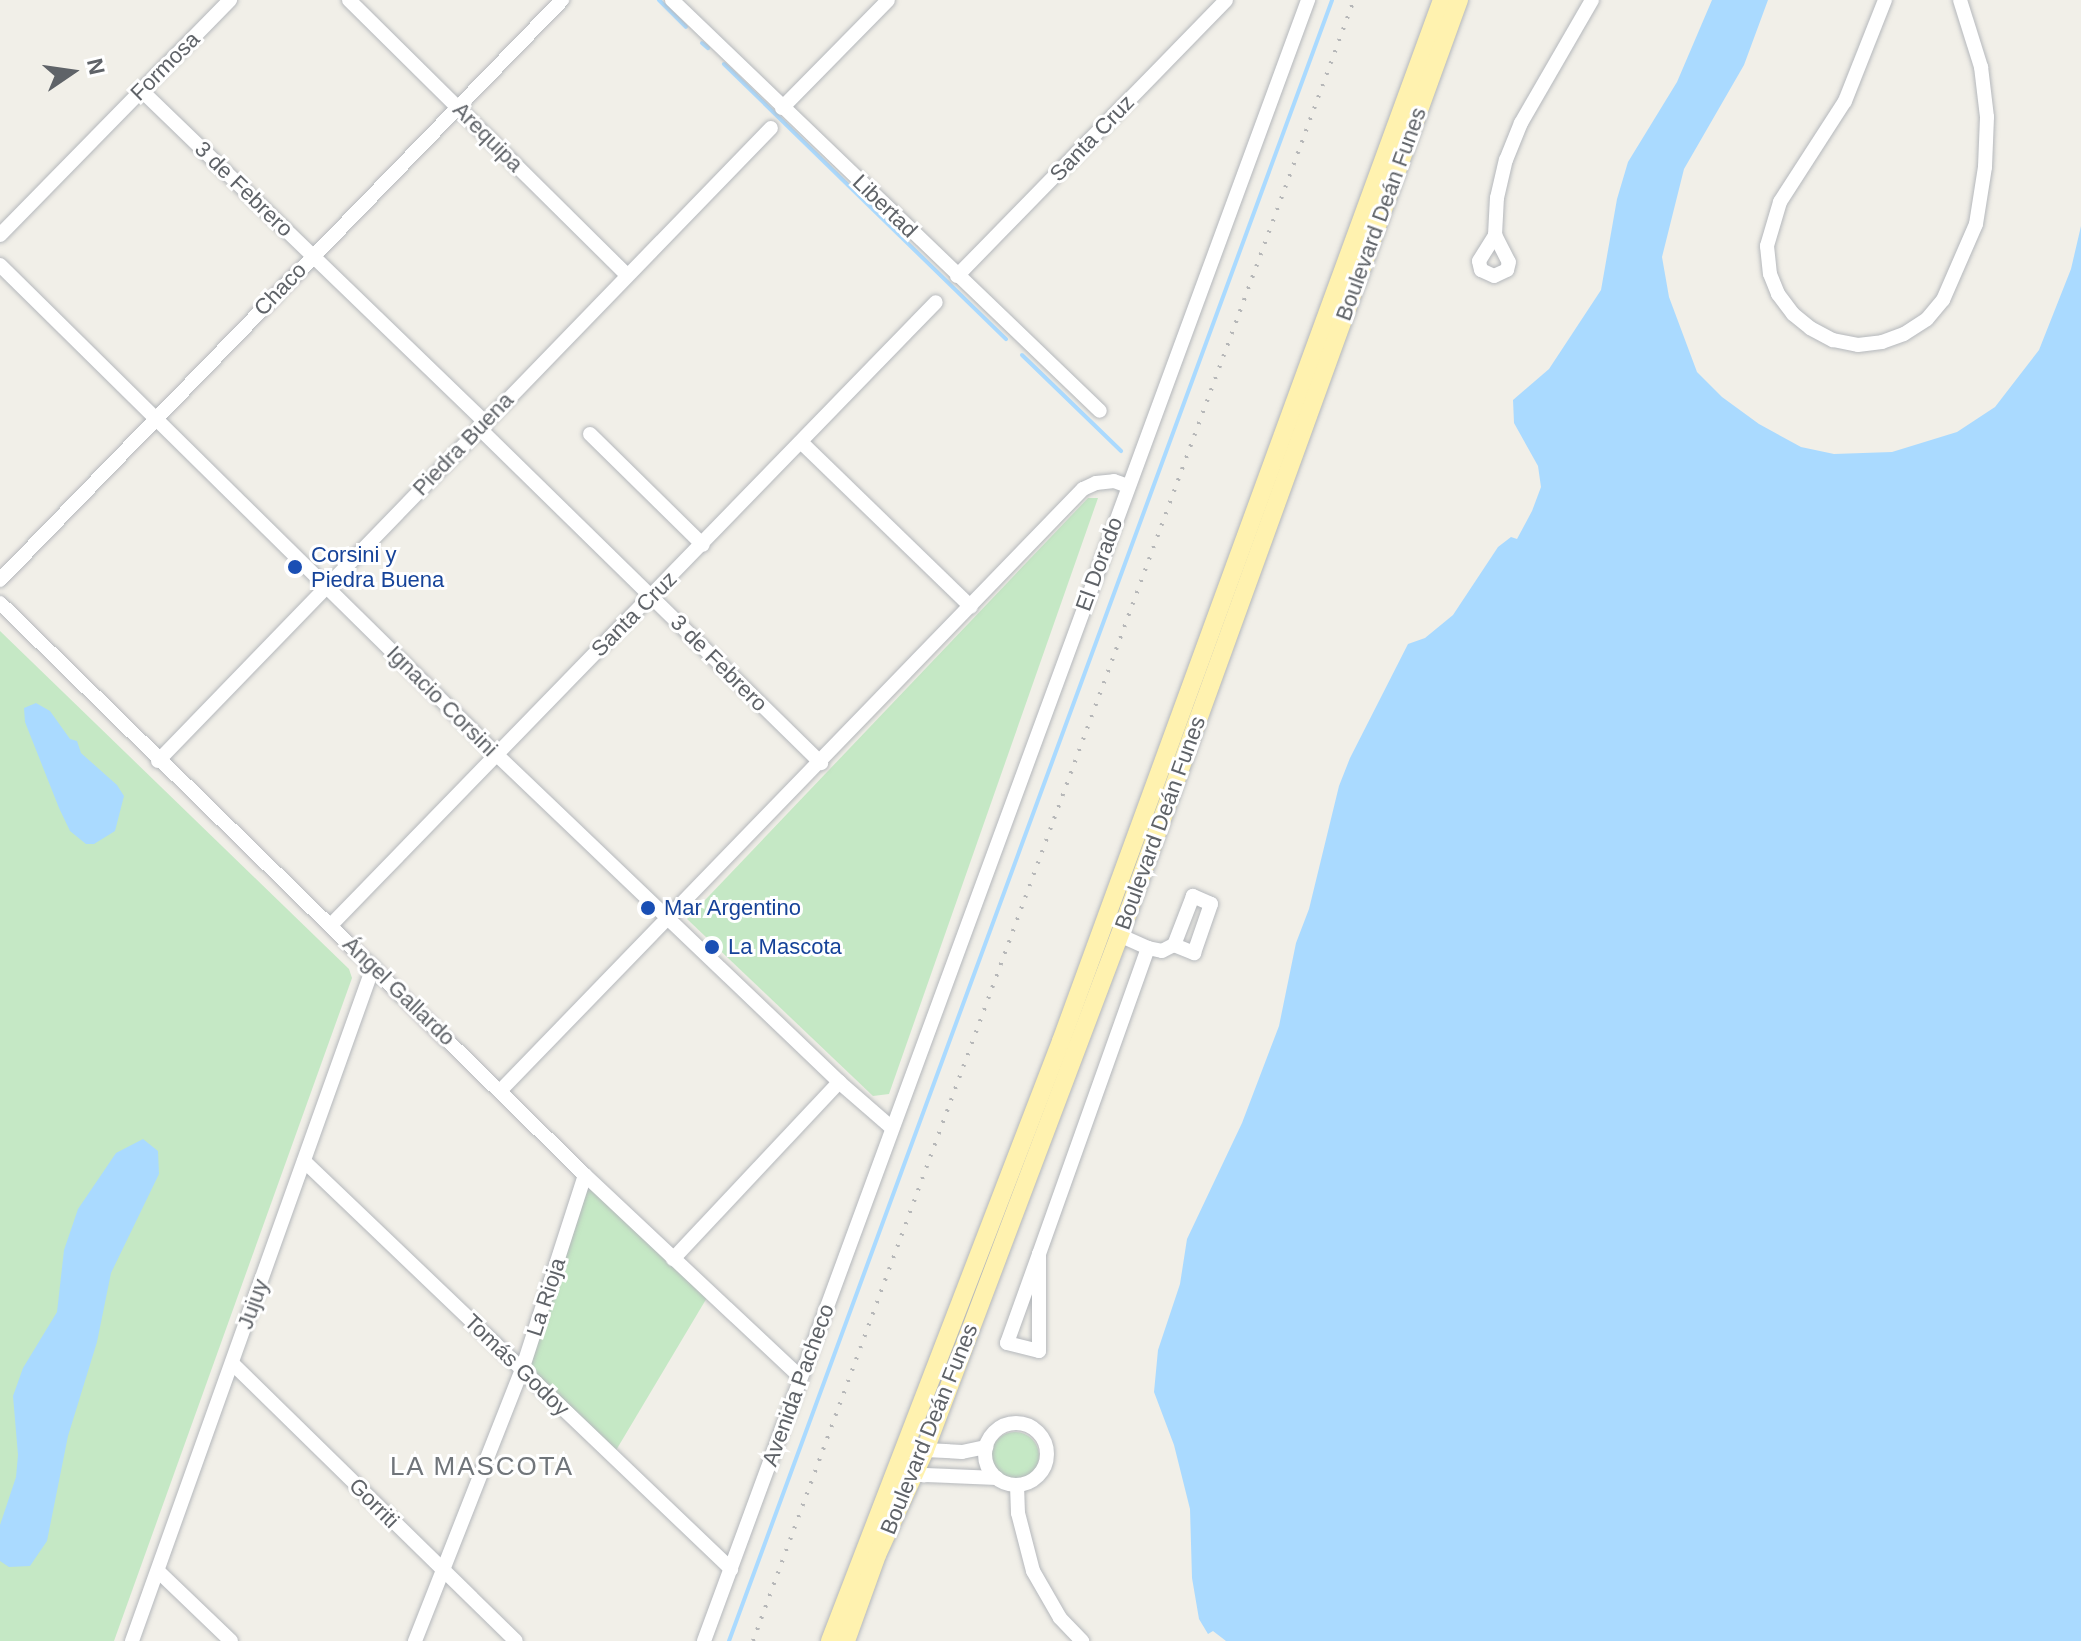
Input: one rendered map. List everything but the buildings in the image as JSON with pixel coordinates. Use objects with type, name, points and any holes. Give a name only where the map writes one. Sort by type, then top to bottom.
[{"type":"main road","name":"Boulevard Deán Funes","points":[[917,1446],[1442,0]]},
{"type":"main road","name":"Boulevard Deán Funes","points":[[830,1641],[917,1446],[1119,935],[1459,0]]},
{"type":"main road","name":"Boulevard Deán Funes","points":[[846,1641],[907,1470]]},
{"type":"street","name":"Formosa","points":[[0,235],[230,0]]},
{"type":"street","name":"Arequipa","points":[[349,0],[627,275]]},
{"type":"street","name":"Chaco","points":[[0,580],[562,0]]},
{"type":"street","name":"Libertad","points":[[672,0],[1100,411]]},
{"type":"street","points":[[782,108],[888,0]]},
{"type":"street","name":"Santa Cruz","points":[[957,276],[1226,0]]},
{"type":"street","name":"El Dorado","points":[[892,1128],[1308,0]]},
{"type":"street","points":[[1495,235],[1503,173],[1521,123],[1592,0]]},
{"type":"street","points":[[1885,1],[1845,101],[1780,202],[1767,246],[1770,274],[1778,294],[1793,314],[1810,328],[1833,340],[1858,345],[1904,334],[1927,319],[1943,300],[1976,224],[1985,167],[1987,117],[1981,67],[1960,0]]},
{"type":"street","name":"3 de Febrero","points":[[141,90],[821,763]]},
{"type":"street","name":"Piedra Buena","points":[[158,761],[771,128]]},
{"type":"street","name":"Ignacio Corsini","points":[[0,265],[496,754],[839,1082],[892,1128]]},
{"type":"street","name":"Santa Cruz","points":[[331,925],[936,302]]},
{"type":"street","points":[[590,434],[703,545]]},
{"type":"street","points":[[802,443],[971,607]]},
{"type":"street","points":[[501,1090],[1083,489],[1114,481],[1128,486]]},
{"type":"street","name":"Ángel Gallardo","points":[[0,603],[158,761],[331,925],[585,1175],[800,1377]]},
{"type":"street","points":[[1119,935],[1162,951],[1174,945]]},
{"type":"street","points":[[1039,1254],[1039,1351],[1007,1343],[1148,948]]},
{"type":"street","name":"Jujuy","points":[[132,1641],[373,967]]},
{"type":"street","points":[[673,1259],[839,1082]]},
{"type":"street","name":"Avenida Pacheco","points":[[704,1641],[892,1128]]},
{"type":"street","name":"Tomás Godoy","points":[[304,1161],[731,1569]]},
{"type":"street","name":"La Rioja","points":[[415,1641],[522,1370],[585,1175]]},
{"type":"street","name":"Gorriti","points":[[232,1363],[516,1641]]},
{"type":"street","points":[[907,1470],[997,1478],[1017,1485],[1037,1477],[1047,1459],[1043,1438],[1027,1424],[1017,1422],[997,1429],[986,1447],[987,1464],[997,1478]]},
{"type":"street","points":[[917,1446],[962,1452],[986,1447]]},
{"type":"street","points":[[1017,1485],[1018,1513],[1033,1571],[1060,1618],[1082,1641]]},
{"type":"street","points":[[158,1571],[231,1641]]},
{"type":"green space","points":[[1088,498],[1098,498],[889,1094],[873,1096],[687,919]]},
{"type":"green space","points":[[0,631],[349,969],[352,978],[114,1641],[0,1641]]},
{"type":"green space","points":[[589,1185],[708,1296],[615,1452],[526,1369]]},
{"type":"green space","points":[[1015,1432],[1024,1433],[1032,1439],[1038,1447],[1038,1465],[1032,1473],[1024,1479],[1015,1480],[1006,1479],[998,1473],[992,1465],[991,1456],[992,1447],[998,1439],[1006,1433]]},
{"type":"water","points":[[1712,0],[1768,0],[1744,65],[1684,169],[1662,257],[1669,297],[1697,372],[1722,397],[1759,424],[1801,447],[1834,454],[1892,452],[1957,432],[1995,407],[2039,350],[2071,269],[2081,226],[2081,1641],[1226,1641],[1213,1631],[1208,1634],[1199,1619],[1192,1578],[1190,1509],[1174,1445],[1154,1392],[1158,1350],[1180,1284],[1187,1239],[1242,1123],[1279,1026],[1296,943],[1309,909],[1339,786],[1350,758],[1408,644],[1425,638],[1453,615],[1498,547],[1511,537],[1517,539],[1532,511],[1541,487],[1538,466],[1514,423],[1513,400],[1549,369],[1601,290],[1617,199],[1628,162],[1677,82]]},
{"type":"water","points":[[36,703],[50,711],[70,739],[77,741],[81,753],[117,785],[124,796],[115,831],[94,844],[86,844],[70,831],[59,808],[25,722],[24,708]]},
{"type":"water","points":[[143,1139],[158,1151],[159,1174],[111,1273],[97,1342],[68,1436],[47,1541],[30,1566],[9,1567],[0,1561],[0,1525],[16,1477],[18,1455],[13,1396],[23,1368],[57,1312],[64,1250],[78,1209],[116,1153]]},
{"type":"waterway","points":[[659,0],[686,27]]},
{"type":"waterway","points":[[729,1641],[1332,0]]},
{"type":"waterway","points":[[702,43],[708,48]]},
{"type":"waterway","points":[[724,64],[1006,339]]},
{"type":"waterway","points":[[1022,355],[1121,451]]},
{"type":"railway","points":[[753,1641],[1354,0]]},
{"type":"place","name":"Corsini y Piedra Buena","points":[[295,567]]},
{"type":"place","name":"Mar Argentino","points":[[648,908]]},
{"type":"place","name":"La Mascota","points":[[712,947]]},
{"type":"district","name":"LA MASCOTA","points":[[482,1467]]}]
